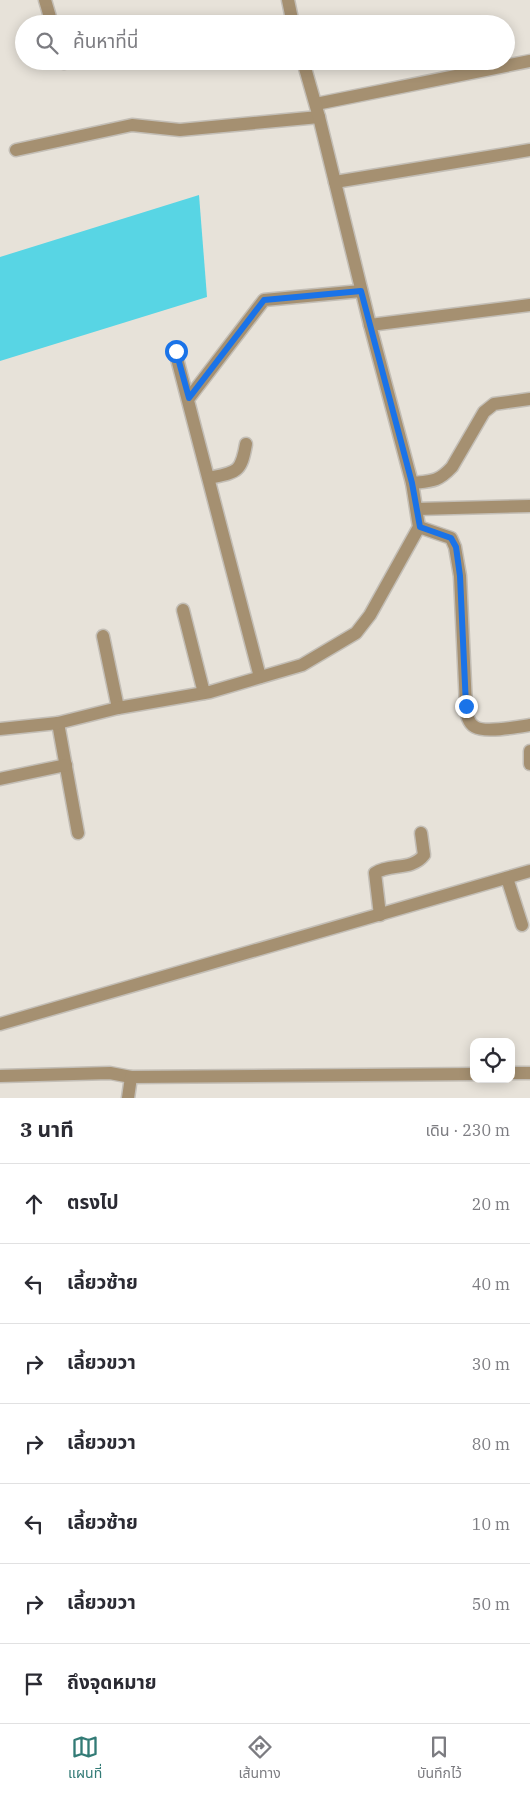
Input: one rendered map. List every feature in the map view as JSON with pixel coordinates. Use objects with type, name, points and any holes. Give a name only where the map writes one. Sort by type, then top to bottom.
[{"type":"street","points":[[45,0],[49,15]]},
{"type":"street","points":[[288,0],[291,15]]},
{"type":"street","points":[[515,64],[530,61]]},
{"type":"street","points":[[0,729],[58,723],[118,708],[204,693],[302,665],[356,634],[370,615],[420,527],[412,483],[361,291],[318,110],[306,70]]},
{"type":"street","points":[[16,150],[132,125],[180,130],[318,110],[491,70]]},
{"type":"street","points":[[335,182],[530,150]]},
{"type":"street","points":[[189,398],[264,300],[361,291]]},
{"type":"street","points":[[370,325],[530,305]]},
{"type":"street","points":[[176,351],[260,677]]},
{"type":"street","points":[[412,483],[439,480],[452,467],[484,412],[494,404],[530,399]]},
{"type":"street","points":[[209,478],[234,473],[240,468],[246,444]]},
{"type":"street","points":[[417,509],[530,506]]},
{"type":"street","points":[[420,527],[451,538],[456,547],[460,576],[466,706],[470,723],[476,728],[500,729],[530,725]]},
{"type":"street","points":[[183,610],[204,693]]},
{"type":"street","points":[[103,636],[118,708]]},
{"type":"street","points":[[58,723],[78,833]]},
{"type":"street","points":[[530,752],[530,764]]},
{"type":"street","points":[[0,779],[66,765]]},
{"type":"street","points":[[380,915],[375,873],[414,864],[421,859],[424,855],[421,833]]},
{"type":"street","points":[[0,1024],[530,871]]},
{"type":"street","points":[[507,878],[522,925]]},
{"type":"street","points":[[0,1076],[110,1073],[131,1077],[470,1074]]},
{"type":"street","points":[[515,1073],[530,1073]]},
{"type":"street","points":[[128,1098],[131,1077]]},
{"type":"water","points":[[199,195],[207,297],[0,361],[0,257]]},
{"type":"route","points":[[176,351],[189,398],[264,300],[361,291],[416,498],[420,527],[451,538],[456,547],[460,576],[466,706]]}]
